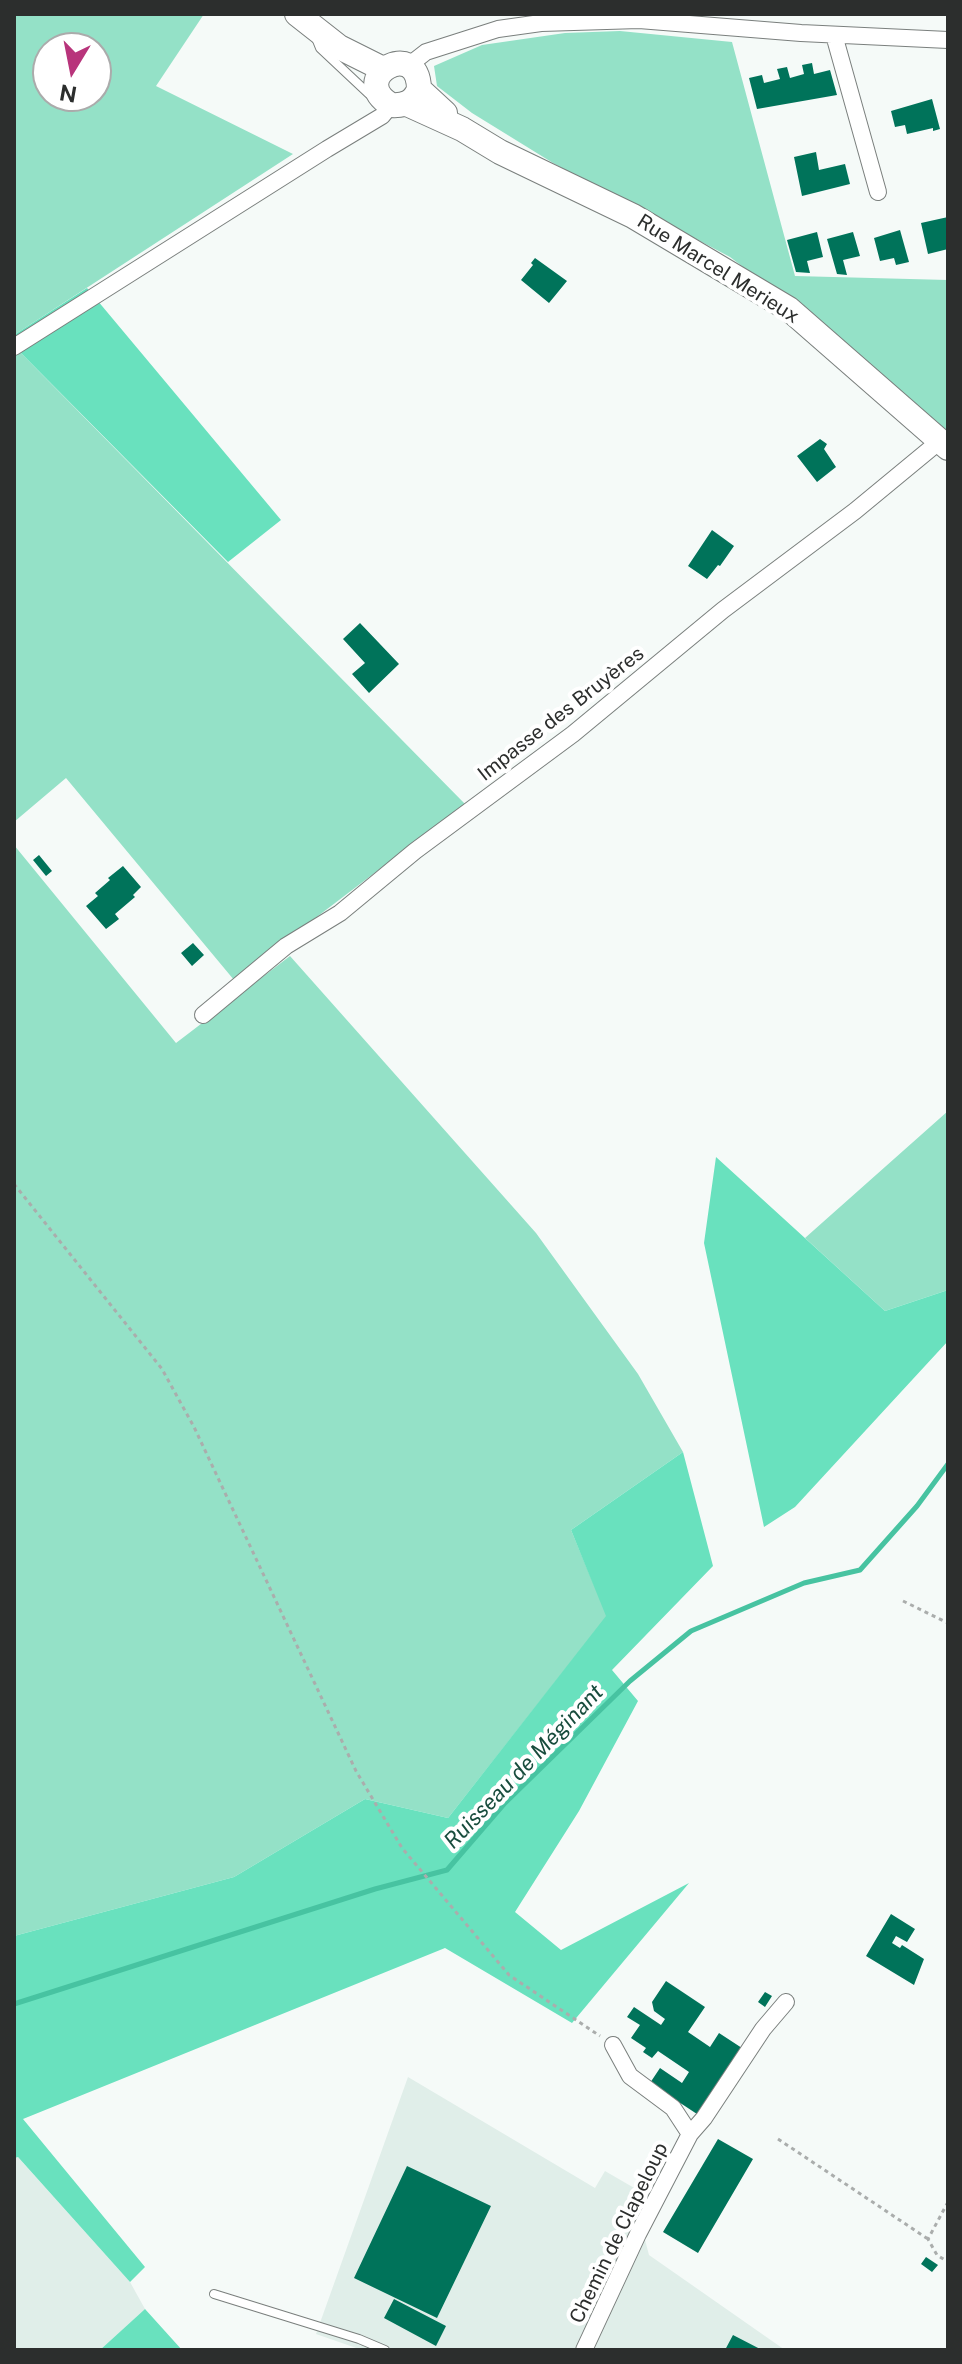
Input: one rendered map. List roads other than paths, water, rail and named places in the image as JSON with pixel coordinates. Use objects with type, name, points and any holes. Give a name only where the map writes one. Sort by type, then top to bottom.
[{"type":"main road","name":"Rue Marcel Merieux","points":[[304,20],[392,91],[500,152],[633,216],[789,309],[944,444]]},
{"type":"main road","points":[[392,91],[391,64],[408,66]]},
{"type":"street","points":[[408,66],[426,52],[498,29],[541,23],[639,20],[948,40]]},
{"type":"street","points":[[834,35],[878,192]]},
{"type":"street","points":[[14,347],[382,116],[392,91]]},
{"type":"street","name":"Impasse des Bruyères","points":[[203,1015],[286,946],[340,913],[415,851],[573,734],[723,610],[944,444]]},
{"type":"street","name":"Chemin de Clapeloup","points":[[584,2350],[638,2234],[690,2134],[763,2029],[786,2002]]},
{"type":"street","points":[[613,2045],[630,2076],[673,2108],[690,2134]]},
{"type":"lane","points":[[304,20],[320,48],[369,94],[392,91]]},
{"type":"lane","points":[[214,2294],[385,2350]]},
{"type":"waterway","name":"Ruisseau de Méginant","points":[[14,2004],[375,1889],[447,1870],[504,1804],[630,1681],[691,1631],[804,1583],[860,1570],[917,1506],[948,1464]]}]
